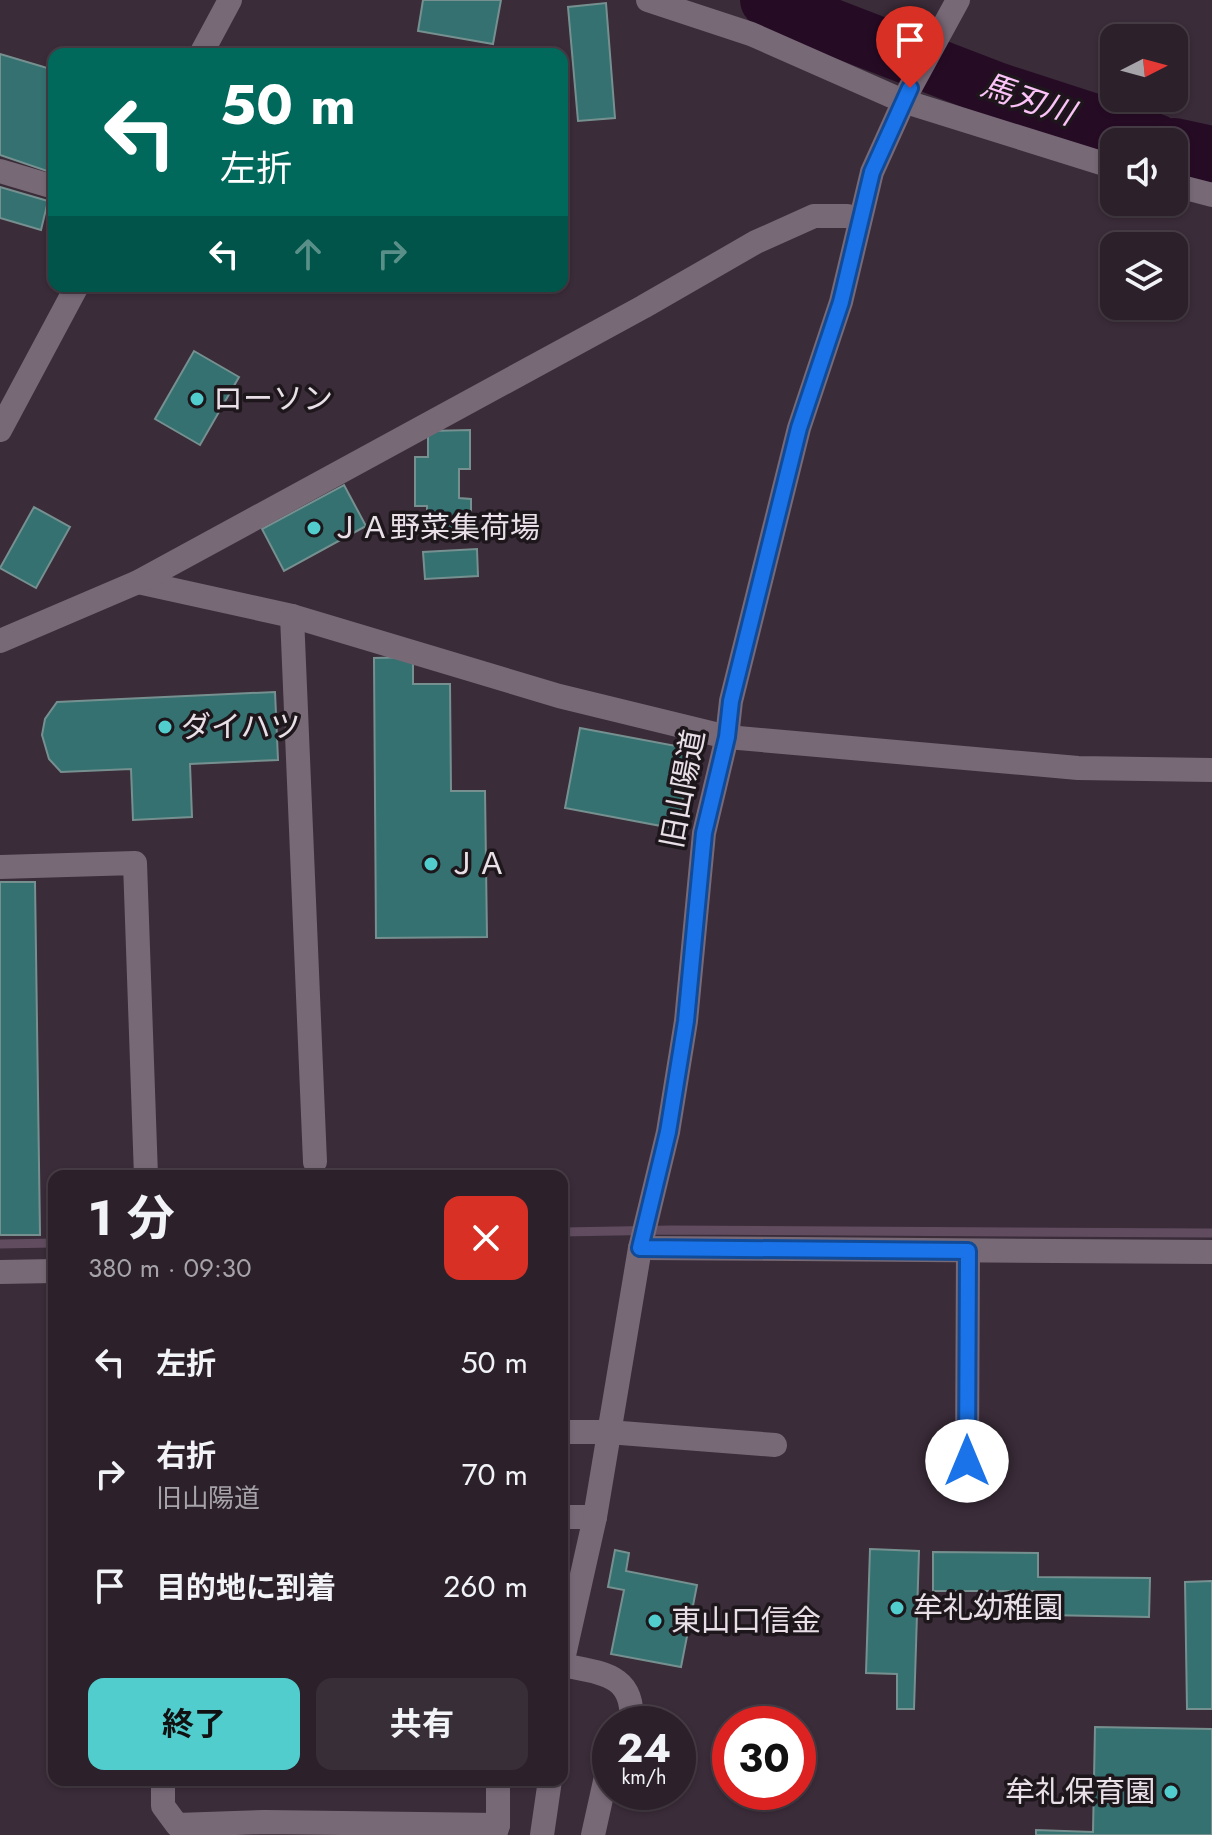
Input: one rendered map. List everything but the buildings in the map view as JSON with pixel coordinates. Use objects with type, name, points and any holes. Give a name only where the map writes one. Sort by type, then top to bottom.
[{"type":"street","points":[[204,48],[230,0]]},
{"type":"street","points":[[648,0],[751,34],[906,95],[1100,162]]},
{"type":"street","name":"旧山陽道","points":[[568,1638],[595,1517],[640,1248],[668,1132],[686,1021],[704,833],[727,737],[731,701],[799,428],[841,302],[872,172],[906,95],[958,0]]},
{"type":"street","points":[[0,171],[48,185]]},
{"type":"street","points":[[1188,189],[1212,195]]},
{"type":"street","points":[[0,641],[138,582],[643,307],[756,242],[814,216],[860,219]]},
{"type":"street","points":[[0,430],[74,292]]},
{"type":"street","points":[[138,582],[292,616],[559,696],[727,737],[1078,768],[1212,770]]},
{"type":"street","points":[[292,616],[315,1162]]},
{"type":"street","points":[[0,867],[135,863],[146,1170]]},
{"type":"street","points":[[640,1248],[1212,1252]]},
{"type":"street","points":[[967,1461],[968,1251]]},
{"type":"street","points":[[0,1272],[48,1271]]},
{"type":"street","points":[[568,1432],[608,1432],[775,1445]]},
{"type":"street","points":[[568,1517],[595,1517]]},
{"type":"street","points":[[568,1666],[607,1674],[619,1682],[631,1706]]},
{"type":"street","points":[[163,1786],[163,1806],[177,1825],[265,1822],[497,1830],[498,1786]]},
{"type":"street","points":[[542,1835],[549,1786]]},
{"type":"street","points":[[593,1835],[599,1810]]},
{"type":"waterway","name":"馬刃川","points":[[768,0],[996,90],[1113,128]]},
{"type":"waterway","name":"馬刃川","points":[[1188,149],[1212,154]]},
{"type":"waterway","points":[[568,1232],[1212,1233]]},
{"type":"waterway","points":[[0,1244],[48,1243]]},
{"type":"place","name":"ローソン","points":[[197,399]]},
{"type":"place","name":"ＪＡ野菜集荷場","points":[[314,528]]},
{"type":"place","name":"ダイハツ","points":[[165,727]]},
{"type":"place","name":"ＪＡ","points":[[431,864]]},
{"type":"place","name":"牟礼幼稚園","points":[[897,1608]]},
{"type":"place","name":"東山口信金","points":[[655,1621]]},
{"type":"place","name":"牟礼保育園","points":[[1171,1792]]},
{"type":"route","points":[[910,88],[872,172],[841,302],[799,428],[731,701],[727,737],[704,833],[686,1021],[668,1132],[640,1248],[968,1251],[967,1461]]}]
